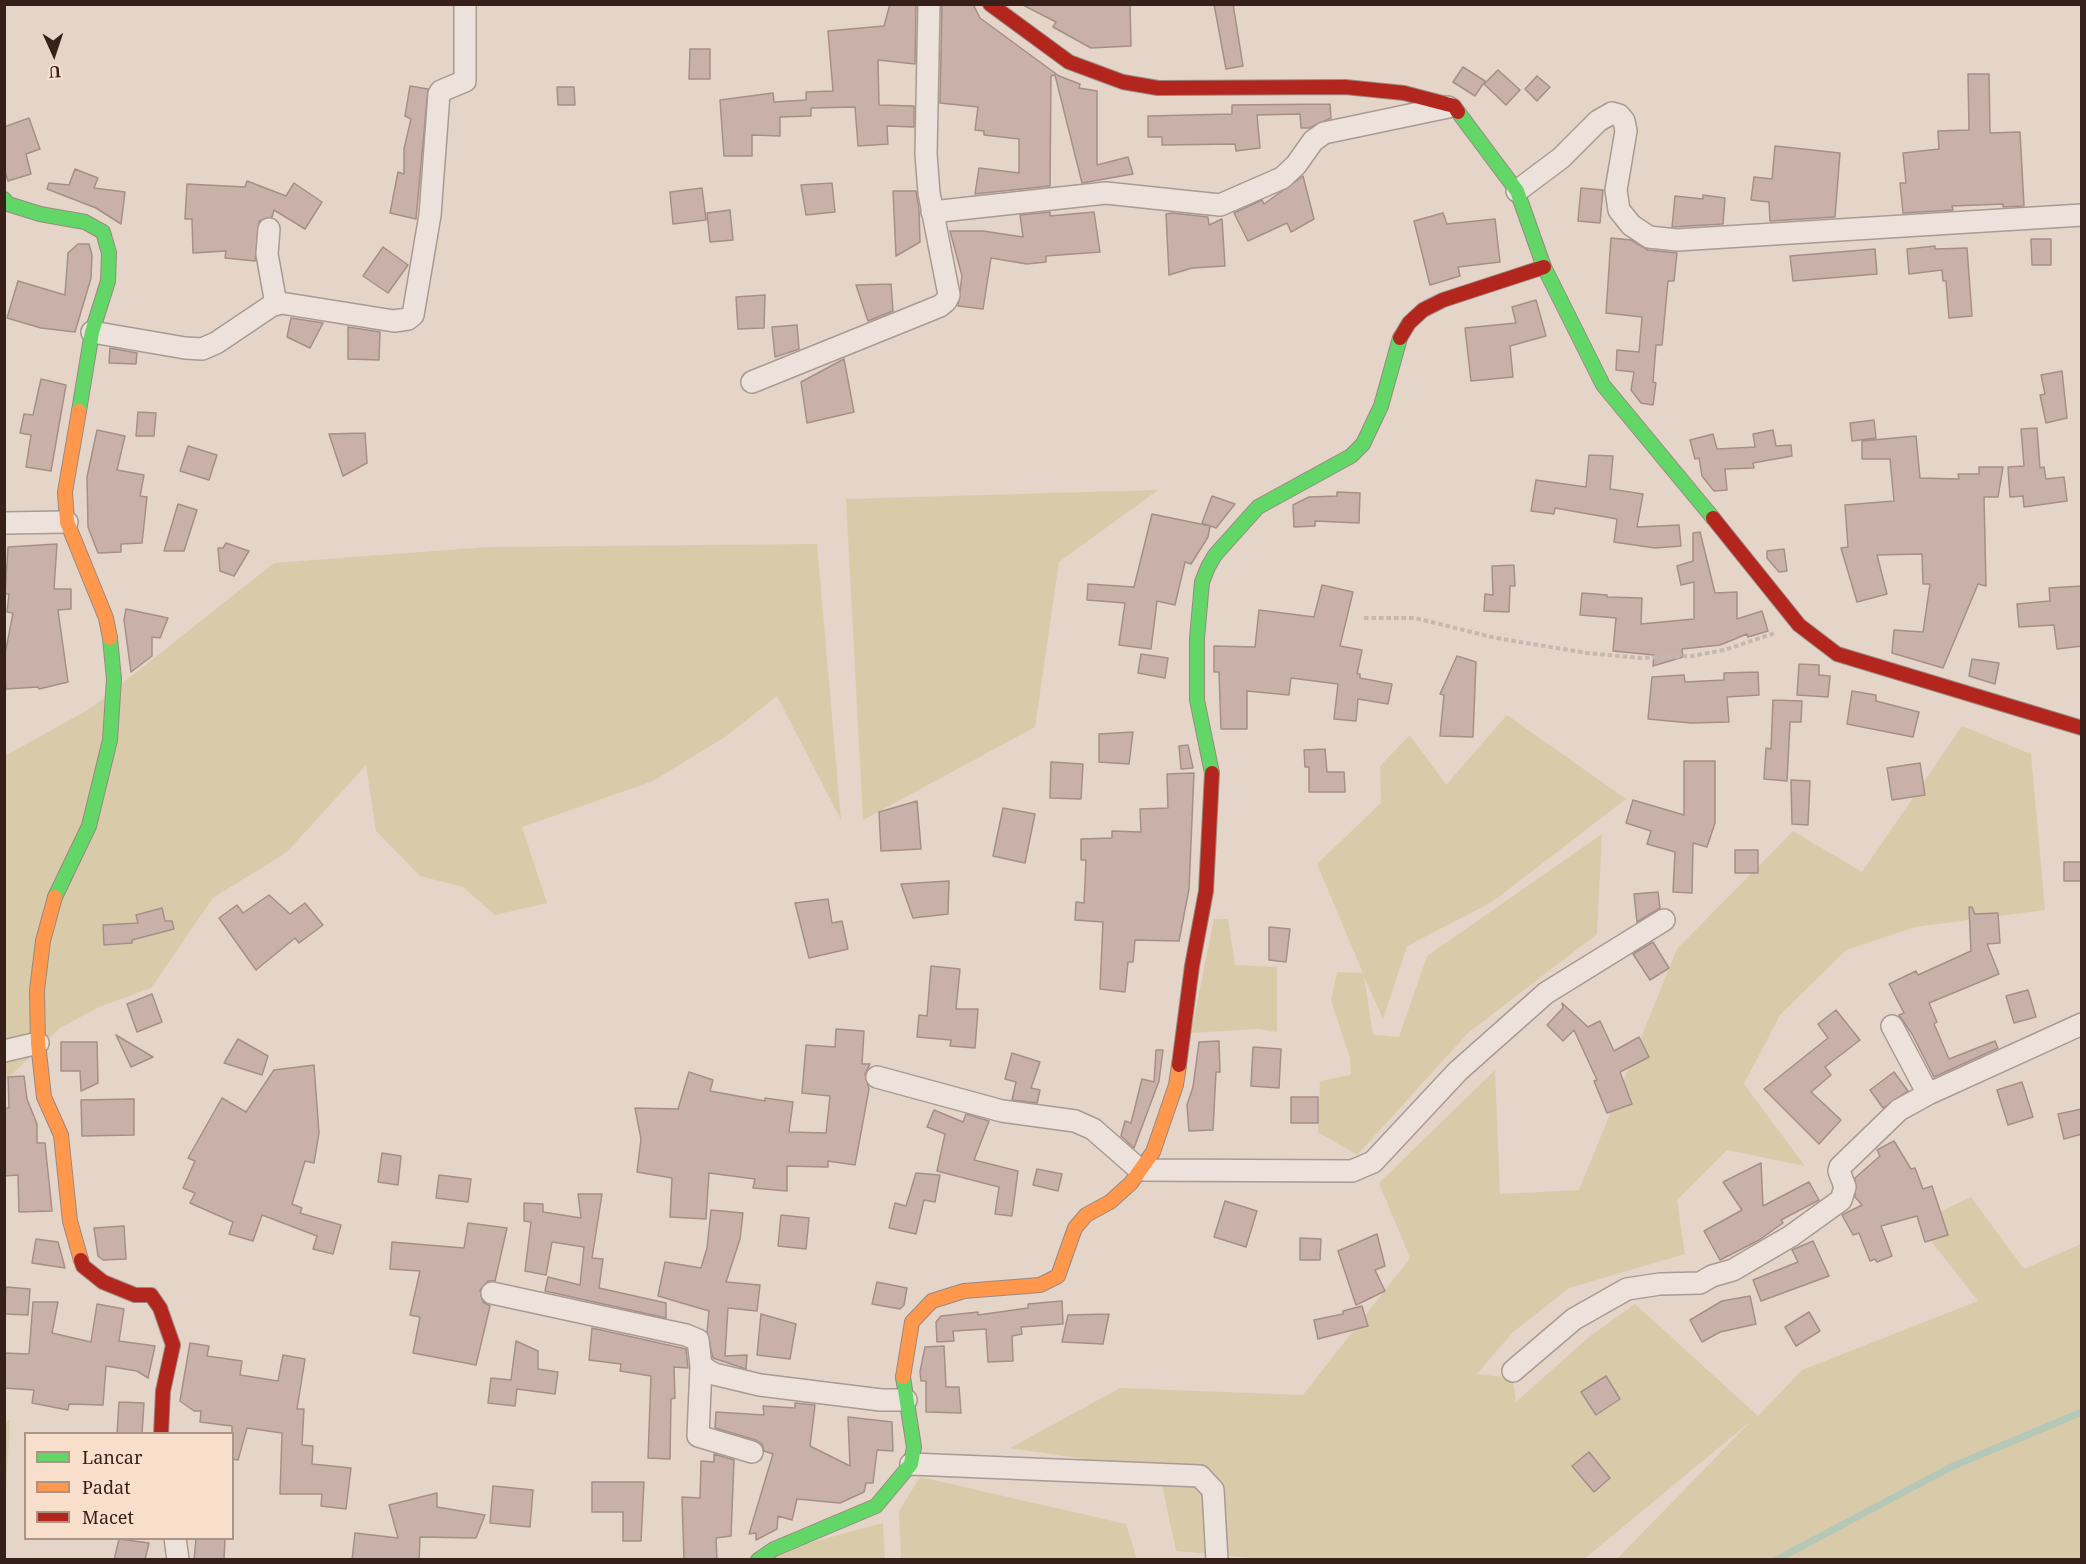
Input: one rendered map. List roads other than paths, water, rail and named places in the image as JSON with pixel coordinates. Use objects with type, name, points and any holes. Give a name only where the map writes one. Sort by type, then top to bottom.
[{"type":"street","points":[[92,332],[202,349],[276,304],[295,303],[394,321],[408,320],[413,315],[430,215],[439,94],[465,81],[465,4]]},
{"type":"street","points":[[752,382],[940,306],[949,295],[932,212],[926,154],[929,4]]},
{"type":"street","points":[[990,4],[1069,62],[1123,82],[1158,88],[1345,87],[1404,93],[1455,106],[1517,191],[1544,267],[1603,385],[1646,434],[1799,625],[1837,654],[2082,728]]},
{"type":"street","points":[[932,212],[1106,194],[1220,205],[1282,178],[1296,165],[1313,141],[1324,133],[1455,106]]},
{"type":"street","points":[[1517,191],[1561,158],[1598,121],[1612,113],[1619,115],[1624,121],[1626,131],[1616,190],[1619,210],[1631,225],[1649,237],[1677,240],[2082,215]]},
{"type":"street","points":[[4,199],[8,204],[40,214],[85,222],[103,231],[109,253],[108,281],[92,332],[65,492],[67,522],[106,618],[114,678],[110,740],[89,826],[59,885],[43,941],[37,990],[38,1043],[44,1097],[61,1135],[70,1221],[83,1266],[103,1282],[135,1295],[151,1295],[160,1308],[173,1345],[163,1391],[161,1432]]},
{"type":"street","points":[[269,229],[267,254],[276,304]]},
{"type":"street","points":[[758,1560],[774,1549],[876,1506],[911,1464],[914,1447],[902,1372],[912,1322],[932,1301],[964,1291],[1040,1285],[1058,1276],[1075,1228],[1086,1215],[1110,1202],[1124,1189],[1153,1152],[1176,1085],[1190,976],[1206,891],[1212,774],[1197,700],[1197,659],[1202,582],[1208,567],[1230,537],[1258,507],[1281,492],[1351,456],[1363,444],[1381,406],[1399,339],[1409,323],[1423,310],[1443,300],[1544,267]]},
{"type":"street","points":[[4,523],[67,522]]},
{"type":"street","points":[[877,1077],[996,1110],[1075,1121],[1093,1129],[1140,1170],[1339,1172],[1361,1168],[1373,1162],[1458,1071],[1546,993],[1664,920]]},
{"type":"street","points":[[1513,1371],[1574,1319],[1627,1289],[1659,1284],[1700,1283],[1712,1276],[1733,1270],[1791,1236],[1841,1200],[1845,1187],[1839,1171],[1840,1167],[1899,1110],[1928,1094],[2082,1024]]},
{"type":"street","points":[[1892,1026],[1928,1094]]},
{"type":"street","points":[[4,1051],[38,1043]]},
{"type":"street","points":[[492,1293],[686,1335],[698,1340],[701,1366],[698,1436],[752,1452]]},
{"type":"street","points":[[701,1366],[714,1374],[760,1385],[881,1400],[906,1400]]},
{"type":"street","points":[[911,1464],[1200,1476],[1213,1490],[1217,1560]]},
{"type":"street","points":[[175,1540],[178,1560]]},
{"type":"waterway","points":[[1776,1560],[1951,1467],[2082,1412]]}]
